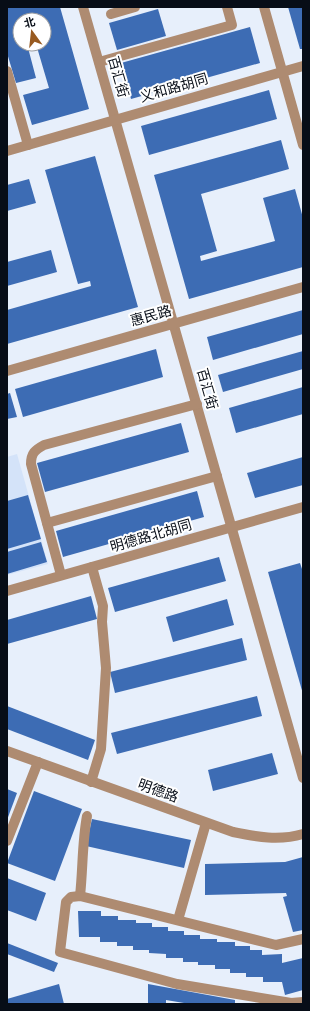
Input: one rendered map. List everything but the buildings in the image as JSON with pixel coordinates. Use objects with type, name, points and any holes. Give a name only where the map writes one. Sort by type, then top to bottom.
[{"type":"street","name":"百汇街","points":[[84,7],[303,778]]},
{"type":"street","points":[[111,14],[135,7]]},
{"type":"street","points":[[100,62],[232,25],[227,7]]},
{"type":"street","points":[[264,7],[303,145]]},
{"type":"street","name":"义和路胡同","points":[[7,151],[303,66]]},
{"type":"street","points":[[7,71],[28,145]]},
{"type":"street","name":"惠民路","points":[[7,371],[303,287]]},
{"type":"street","points":[[61,575],[31,464],[31,456],[35,449],[44,445],[197,404]]},
{"type":"street","points":[[47,523],[217,476]]},
{"type":"street","name":"明德路北胡同","points":[[7,591],[303,508]]},
{"type":"street","points":[[91,782],[101,749],[106,668],[102,622],[103,606],[92,567]]},
{"type":"street","name":"明德路","points":[[7,751],[233,832],[258,837],[276,838],[303,834]]},
{"type":"street","points":[[7,841],[38,762]]},
{"type":"street","points":[[80,896],[84,860],[82,842],[87,816]]},
{"type":"street","points":[[178,920],[206,822]]},
{"type":"street","points":[[303,939],[276,945],[80,896],[71,897],[66,902],[60,952],[178,984],[290,1004],[303,1002]]},
{"type":"shaded area","points":[[17,454],[48,564],[7,575],[7,457]]}]
